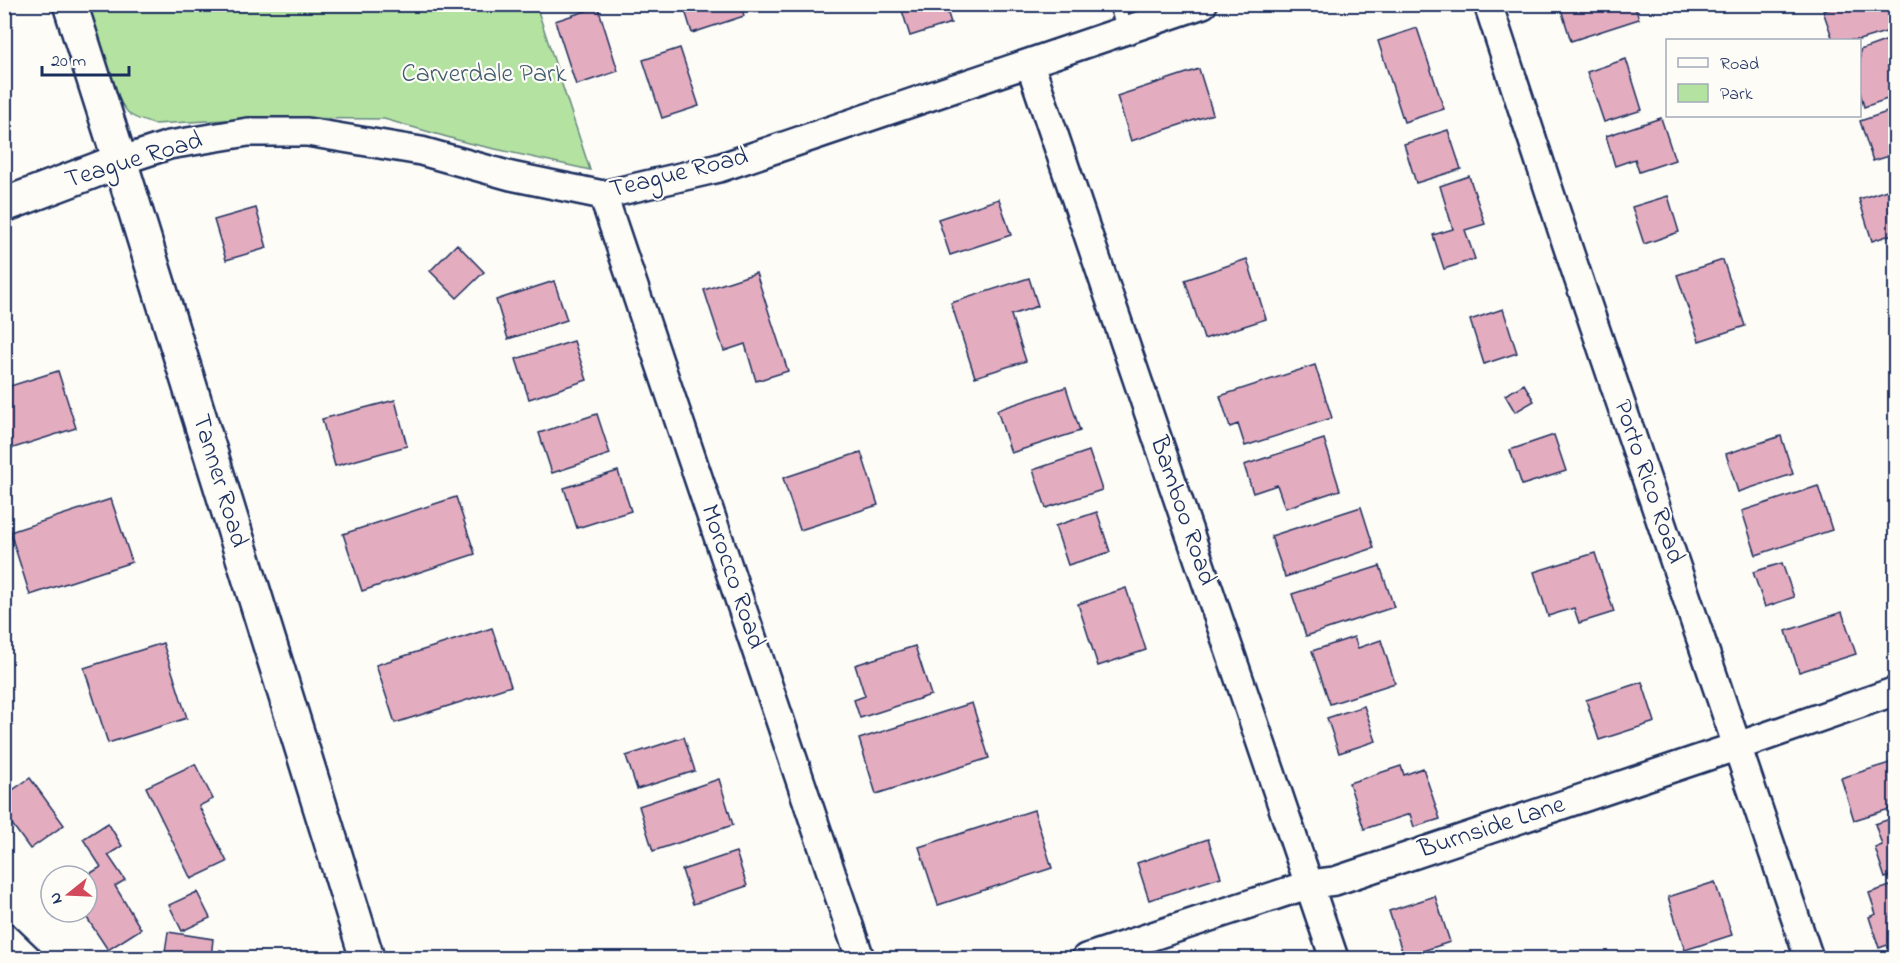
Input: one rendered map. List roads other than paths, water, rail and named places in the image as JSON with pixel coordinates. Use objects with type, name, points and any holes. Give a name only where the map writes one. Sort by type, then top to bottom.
[{"type":"main road","name":"Tanner Road","points":[[70,4],[367,958]]},
{"type":"main road","name":"Teague Road","points":[[4,205],[120,161]]},
{"type":"street","name":"Teague Road","points":[[120,161],[169,146],[248,132],[307,132],[421,151],[511,176],[603,195],[719,168],[1203,4]]},
{"type":"street","name":"Porto Rico Road","points":[[1488,4],[1567,245],[1809,958]]},
{"type":"street","name":"Bamboo Road","points":[[1030,64],[1334,958]]},
{"type":"street","name":"Morocco Road","points":[[603,195],[860,958]]},
{"type":"street","name":"Burnside Lane","points":[[1086,958],[1310,884],[1335,880],[1896,691]]},
{"type":"street","points":[[4,936],[27,958]]},
{"type":"lane","points":[[1116,4],[1126,31]]},
{"type":"park label","name":"Carverdale Park","points":[[484,75]]}]
